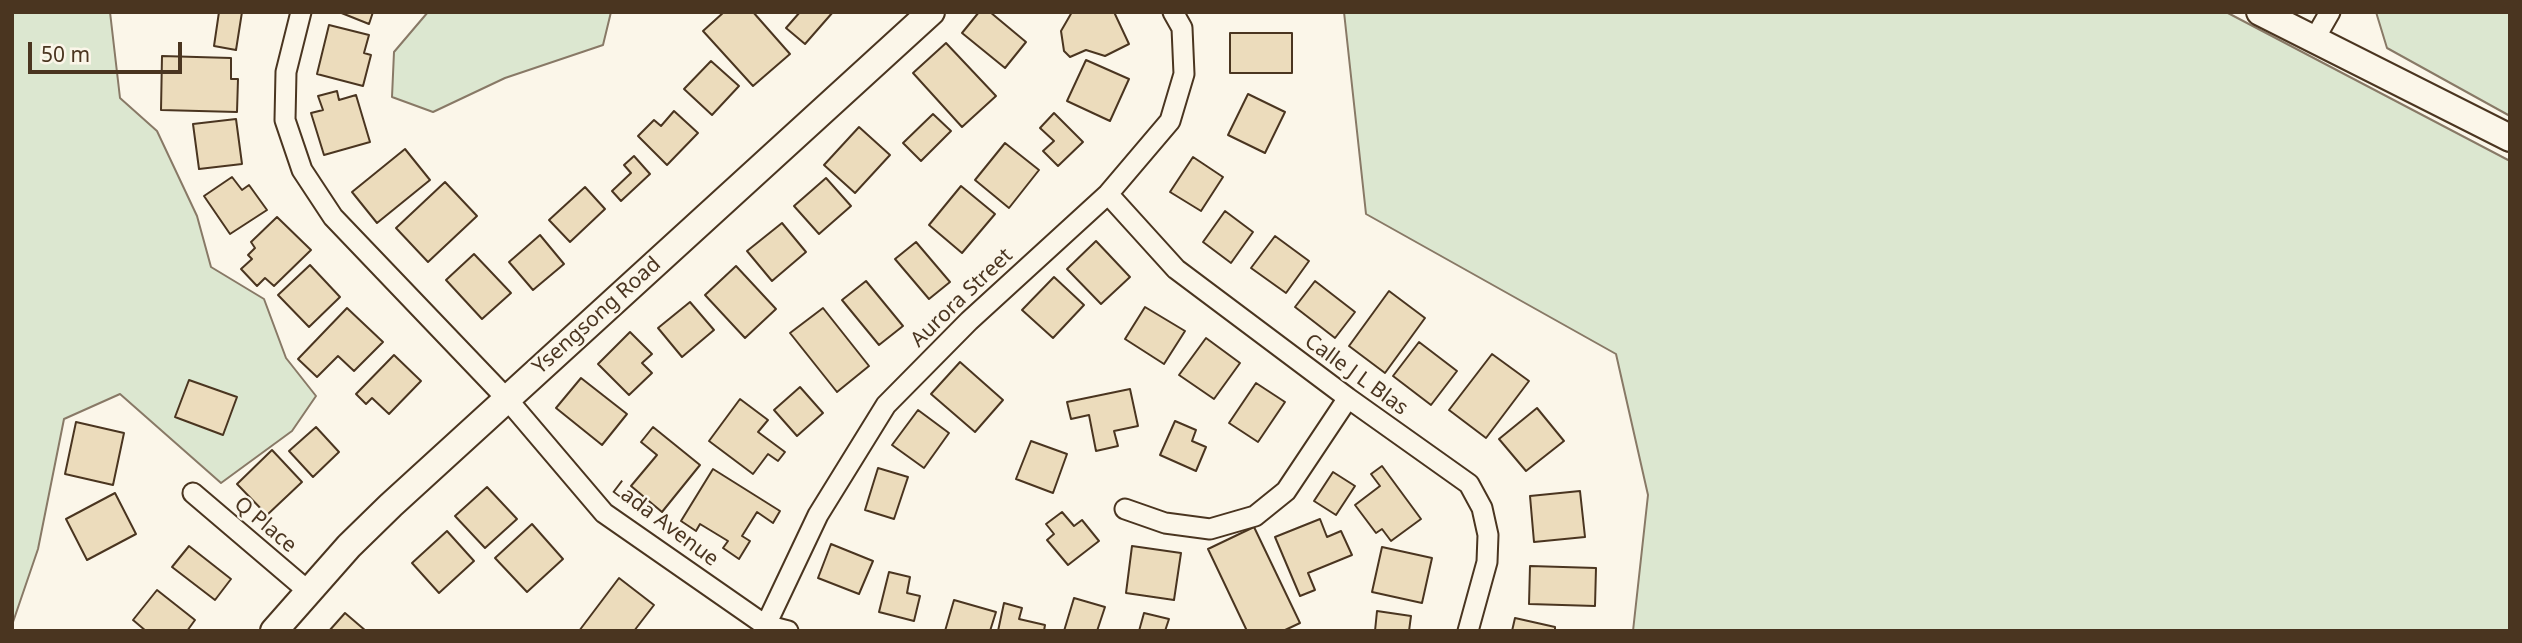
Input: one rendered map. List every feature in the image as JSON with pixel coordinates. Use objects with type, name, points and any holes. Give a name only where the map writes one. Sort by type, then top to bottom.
[{"type":"main road","name":"Ysengsong Road","points":[[274,631],[308,591],[383,513],[931,12]]},
{"type":"main road","points":[[2260,12],[2510,138]]},
{"type":"street","name":"Lada Avenue","points":[[301,12],[286,72],[285,120],[302,170],[333,217],[507,399],[604,513],[764,628],[788,631]]},
{"type":"street","name":"Aurora Street","points":[[764,628],[818,515],[886,405],[969,321],[1108,194],[1170,121],[1184,74],[1182,28],[1173,12]]},
{"type":"street","points":[[2314,40],[2330,12]]},
{"type":"street","name":"Calle J L Blas","points":[[1108,194],[1176,269],[1348,398],[1469,484],[1482,508],[1489,535],[1487,562],[1468,631]]},
{"type":"street","points":[[1125,509],[1165,523],[1210,529],[1255,516],[1286,491],[1348,398]]},
{"type":"street","name":"Q Place","points":[[193,493],[308,591]]},
{"type":"green space","points":[[12,12],[110,12],[120,98],[157,131],[197,216],[211,267],[264,299],[286,358],[316,396],[292,431],[221,483],[120,394],[64,419],[38,549],[12,625]]},
{"type":"green space","points":[[428,12],[611,12],[603,45],[505,78],[433,112],[392,97],[394,52]]},
{"type":"green space","points":[[1344,12],[2226,12],[2510,161],[2510,631],[1633,631],[1648,495],[1616,354],[1366,214]]},
{"type":"green space","points":[[2376,12],[2510,12],[2510,116],[2387,48]]},
{"type":"building","points":[[219,12],[242,12],[236,50],[214,46]]},
{"type":"building","points":[[339,12],[373,12],[369,24]]},
{"type":"building","points":[[724,12],[753,12],[790,54],[753,86],[703,31]]},
{"type":"building","points":[[800,12],[833,12],[805,44],[786,28]]},
{"type":"building","points":[[979,12],[990,12],[1026,42],[1005,68],[962,33]]},
{"type":"building","points":[[1072,12],[1114,12],[1129,44],[1105,56],[1086,50],[1070,57],[1064,51],[1061,31]]},
{"type":"building","points":[[329,25],[369,35],[364,53],[371,55],[363,86],[317,74]]},
{"type":"building","points":[[1230,33],[1292,33],[1292,73],[1230,73]]},
{"type":"building","points":[[946,43],[996,96],[962,127],[913,73]]},
{"type":"building","points":[[162,56],[231,58],[231,79],[238,79],[237,112],[161,110]]},
{"type":"building","points":[[1086,60],[1129,79],[1110,121],[1067,101]]},
{"type":"building","points":[[711,61],[739,86],[712,115],[684,89]]},
{"type":"building","points":[[337,91],[339,100],[356,95],[370,142],[324,155],[311,113],[323,110],[318,96]]},
{"type":"building","points":[[1248,94],[1285,112],[1265,153],[1228,135]]},
{"type":"building","points":[[674,111],[698,133],[667,165],[638,136],[654,120],[661,126]]},
{"type":"building","points":[[1054,113],[1083,142],[1058,166],[1043,151],[1054,141],[1040,128]]},
{"type":"building","points":[[933,114],[951,131],[921,161],[903,143]]},
{"type":"building","points":[[236,119],[242,164],[199,169],[193,124]]},
{"type":"building","points":[[859,127],[890,155],[855,193],[824,165]]},
{"type":"building","points":[[1005,143],[1039,170],[1009,208],[975,180]]},
{"type":"building","points":[[405,149],[430,180],[377,223],[352,192]]},
{"type":"building","points":[[634,156],[650,174],[621,201],[612,191],[631,173],[624,165]]},
{"type":"building","points":[[1193,157],[1223,177],[1201,211],[1170,192]]},
{"type":"building","points":[[232,177],[242,190],[249,185],[267,210],[230,234],[204,196]]},
{"type":"building","points":[[826,178],[851,206],[819,234],[794,206]]},
{"type":"building","points":[[445,182],[477,216],[428,262],[396,228]]},
{"type":"building","points":[[961,186],[995,214],[962,253],[929,225]]},
{"type":"building","points":[[585,187],[605,209],[570,242],[549,220]]},
{"type":"building","points":[[1225,211],[1253,232],[1231,263],[1203,242]]},
{"type":"building","points":[[277,217],[311,250],[274,286],[265,278],[257,286],[241,269],[252,259],[248,255],[255,248],[251,242]]},
{"type":"building","points":[[782,223],[806,252],[772,281],[747,251]]},
{"type":"building","points":[[540,235],[564,264],[533,290],[509,262]]},
{"type":"building","points":[[1275,236],[1309,261],[1286,293],[1251,268]]},
{"type":"building","points":[[1096,241],[1130,277],[1101,304],[1067,269]]},
{"type":"building","points":[[916,242],[950,282],[929,299],[895,259]]},
{"type":"building","points":[[474,254],[511,293],[482,319],[446,280]]},
{"type":"building","points":[[310,265],[340,297],[309,327],[278,295]]},
{"type":"building","points":[[736,266],[776,309],[745,338],[705,295]]},
{"type":"building","points":[[1054,277],[1084,305],[1053,338],[1022,310]]},
{"type":"building","points":[[866,281],[903,326],[879,345],[842,300]]},
{"type":"building","points":[[1315,281],[1355,312],[1335,338],[1295,307]]},
{"type":"building","points":[[1389,291],[1425,318],[1385,373],[1349,346]]},
{"type":"building","points":[[690,302],[714,330],[682,357],[658,328]]},
{"type":"building","points":[[1145,307],[1185,331],[1164,364],[1125,339]]},
{"type":"building","points":[[347,308],[383,342],[354,371],[338,356],[317,377],[298,359]]},
{"type":"building","points":[[823,308],[869,366],[837,392],[790,333]]},
{"type":"building","points":[[630,332],[652,354],[642,363],[652,373],[629,395],[598,364]]},
{"type":"building","points":[[1206,338],[1240,363],[1214,399],[1179,375]]},
{"type":"building","points":[[1419,342],[1457,371],[1431,405],[1393,376]]},
{"type":"building","points":[[1492,354],[1529,381],[1486,438],[1449,410]]},
{"type":"building","points":[[394,355],[421,381],[389,414],[372,398],[366,404],[356,394]]},
{"type":"building","points":[[960,362],[1003,400],[975,432],[931,394]]},
{"type":"building","points":[[581,378],[627,414],[602,445],[556,408]]},
{"type":"building","points":[[189,380],[237,397],[223,435],[175,417]]},
{"type":"building","points":[[1256,383],[1285,402],[1258,442],[1229,423]]},
{"type":"building","points":[[800,387],[823,413],[797,436],[774,410]]},
{"type":"building","points":[[1130,389],[1138,426],[1114,431],[1118,446],[1096,451],[1089,415],[1071,419],[1067,402]]},
{"type":"building","points":[[740,399],[768,420],[758,432],[785,452],[778,461],[768,454],[753,474],[709,441]]},
{"type":"building","points":[[1537,408],[1564,441],[1526,471],[1499,439]]},
{"type":"building","points":[[918,410],[949,433],[924,468],[892,445]]},
{"type":"building","points":[[1175,421],[1196,430],[1192,441],[1206,447],[1196,471],[1160,455]]},
{"type":"building","points":[[76,422],[124,433],[113,485],[65,474]]},
{"type":"building","points":[[316,427],[339,452],[313,477],[289,451]]},
{"type":"building","points":[[653,427],[700,465],[662,512],[631,486],[657,455],[641,442]]},
{"type":"building","points":[[1031,441],[1067,454],[1053,493],[1016,479]]},
{"type":"building","points":[[272,450],[302,482],[267,515],[237,484]]},
{"type":"building","points":[[1382,466],[1421,519],[1391,541],[1382,529],[1376,533],[1355,505],[1380,486],[1371,474]]},
{"type":"building","points":[[878,468],[908,477],[894,519],[865,510]]},
{"type":"building","points":[[713,469],[780,511],[773,523],[757,512],[742,536],[750,541],[739,559],[723,548],[728,541],[700,524],[696,531],[681,521]]},
{"type":"building","points":[[1333,472],[1355,486],[1336,515],[1314,501]]},
{"type":"building","points":[[487,487],[517,519],[485,548],[455,516]]},
{"type":"building","points":[[1580,491],[1585,537],[1534,542],[1530,496]]},
{"type":"building","points":[[115,493],[136,534],[87,560],[66,519]]},
{"type":"building","points":[[1062,512],[1074,526],[1082,520],[1099,541],[1068,565],[1047,540],[1054,534],[1046,524]]},
{"type":"building","points":[[1320,519],[1327,537],[1341,531],[1352,555],[1308,573],[1315,590],[1300,596],[1275,537]]},
{"type":"building","points":[[532,524],[563,559],[527,592],[495,558]]},
{"type":"building","points":[[1254,527],[1300,623],[1283,631],[1247,631],[1208,549]]},
{"type":"building","points":[[447,531],[474,561],[439,593],[412,563]]},
{"type":"building","points":[[831,544],[873,561],[859,594],[818,578]]},
{"type":"building","points":[[189,546],[231,579],[215,600],[172,567]]},
{"type":"building","points":[[1132,546],[1181,553],[1174,600],[1126,593]]},
{"type":"building","points":[[1382,547],[1432,558],[1422,603],[1372,592]]},
{"type":"building","points":[[1530,566],[1596,568],[1595,606],[1529,604]]},
{"type":"building","points":[[889,572],[910,577],[907,593],[920,596],[914,621],[879,612]]},
{"type":"building","points":[[619,578],[654,605],[634,631],[579,631]]},
{"type":"building","points":[[157,590],[195,620],[187,631],[146,631],[133,620]]},
{"type":"building","points":[[1074,598],[1105,607],[1097,631],[1064,631]]},
{"type":"building","points":[[954,600],[996,612],[990,631],[945,631]]},
{"type":"building","points":[[1004,603],[1022,608],[1019,619],[1045,625],[1044,631],[998,631]]},
{"type":"building","points":[[1377,611],[1411,616],[1409,631],[1375,631]]},
{"type":"building","points":[[345,613],[366,631],[329,631]]},
{"type":"building","points":[[1144,613],[1169,619],[1165,631],[1139,631]]},
{"type":"building","points":[[1515,618],[1555,627],[1555,631],[1512,631]]}]
